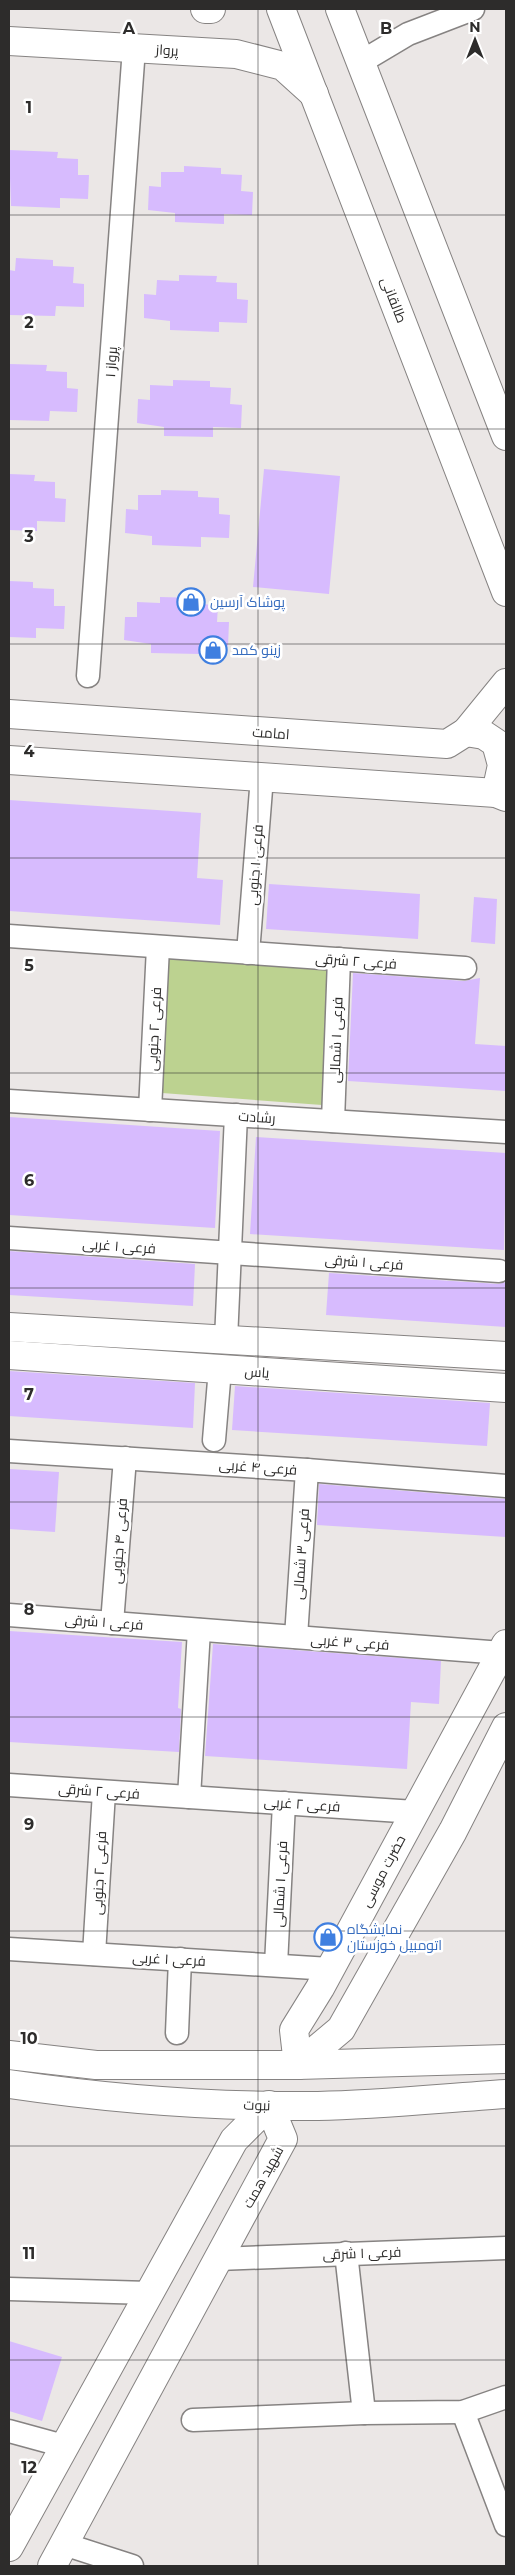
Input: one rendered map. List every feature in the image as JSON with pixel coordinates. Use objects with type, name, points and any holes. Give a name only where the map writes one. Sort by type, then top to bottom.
[{"type":"street","points":[[205,9],[210,9]]},
{"type":"street","name":"طالقانی","points":[[281,9],[506,592]]},
{"type":"street","points":[[340,9],[506,436]]},
{"type":"street","points":[[361,62],[408,34],[472,9]]},
{"type":"street","name":"پرواز","points":[[9,41],[236,54],[283,66],[314,94]]},
{"type":"street","name":"پرواز ۱","points":[[88,676],[134,48]]},
{"type":"street","name":"امامت","points":[[9,714],[447,744],[466,732],[506,683]]},
{"type":"street","points":[[9,760],[501,795],[502,765],[496,743],[484,735],[466,732]]},
{"type":"street","name":"فرعی ۱ جنوبی","points":[[248,953],[262,777]]},
{"type":"street","name":"فرعی ۲ شرقی","points":[[9,936],[465,968]]},
{"type":"street","name":"فرعی ۲ جنوبی","points":[[150,1110],[158,947]]},
{"type":"street","name":"فرعی ۱ شمالی","points":[[333,1121],[339,959]]},
{"type":"street","name":"رشادت","points":[[9,1101],[506,1132]]},
{"type":"street","points":[[226,1340],[236,1115]]},
{"type":"street","name":"فرعی ۱ غربی","points":[[9,1238],[230,1254]]},
{"type":"street","name":"فرعی ۱ شرقی","points":[[230,1254],[499,1270]]},
{"type":"street","points":[[9,1327],[506,1356]]},
{"type":"street","name":"یاس","points":[[9,1355],[506,1388]]},
{"type":"street","points":[[214,1440],[220,1369]]},
{"type":"street","name":"فرعی ۴ غربی","points":[[9,1451],[306,1470],[506,1486]]},
{"type":"street","name":"فرعی ۴ جنوبی","points":[[112,1623],[125,1458]]},
{"type":"street","name":"فرعی ۳ شمالی","points":[[296,1637],[306,1470]]},
{"type":"street","name":"فرعی ۱ شرقی","points":[[9,1615],[199,1630]]},
{"type":"street","points":[[189,1797],[199,1630]]},
{"type":"street","name":"فرعی ۳ غربی","points":[[199,1630],[504,1649]]},
{"type":"street","name":"حضرت موسی","points":[[298,2065],[294,2030],[330,1968],[504,1649]]},
{"type":"street","points":[[298,2065],[341,2029],[453,1831],[506,1727]]},
{"type":"street","name":"فرعی ۲ شرقی","points":[[9,1786],[189,1797]]},
{"type":"street","name":"فرعی ۲ جنوبی","points":[[94,1954],[104,1792]]},
{"type":"street","name":"فرعی ۲ غربی","points":[[189,1797],[415,1812]]},
{"type":"street","name":"فرعی ۱‍ شمالی","points":[[276,1965],[284,1803]]},
{"type":"street","name":"فرعی ۱ غربی","points":[[9,1949],[330,1968]]},
{"type":"street","points":[[178,2033],[180,1959]]},
{"type":"street","points":[[9,2055],[96,2065],[298,2065],[506,2059]]},
{"type":"street","name":"نبوت","points":[[9,2084],[96,2097],[269,2105],[320,2106],[506,2094]]},
{"type":"street","points":[[11,2538],[234,2140],[269,2105]]},
{"type":"street","name":"شهید همت","points":[[58,2555],[283,2140],[269,2105]]},
{"type":"street","name":"فرعی ۱ شرقی","points":[[218,2259],[506,2248]]},
{"type":"street","points":[[346,2253],[364,2412]]},
{"type":"street","points":[[9,2288],[149,2293]]},
{"type":"street","points":[[193,2420],[364,2412],[463,2412],[506,2397]]},
{"type":"street","points":[[463,2412],[506,2525]]},
{"type":"street","points":[[9,2431],[64,2446]]},
{"type":"street","points":[[58,2555],[132,2566]]},
{"type":"green space","points":[[169,958],[331,968],[322,1105],[162,1093]]},
{"type":"building","points":[[9,150],[58,152],[57,158],[78,159],[78,175],[89,175],[88,199],[60,198],[60,208],[11,206]]},
{"type":"building","points":[[184,166],[221,168],[221,174],[242,175],[241,191],[253,192],[252,215],[224,214],[224,224],[175,222],[175,213],[148,210],[149,186],[161,187],[161,172],[184,172]]},
{"type":"building","points":[[16,258],[53,260],[53,266],[74,267],[73,283],[84,284],[84,307],[56,306],[55,316],[9,315],[9,270],[15,271]]},
{"type":"building","points":[[179,275],[217,276],[216,282],[237,283],[237,299],[248,300],[247,323],[219,322],[219,332],[170,330],[170,321],[144,318],[144,294],[156,295],[157,280],[179,281]]},
{"type":"building","points":[[9,364],[47,365],[46,371],[67,372],[67,388],[78,389],[77,412],[50,411],[49,421],[9,420]]},
{"type":"building","points":[[173,380],[210,381],[210,387],[231,388],[230,404],[242,405],[241,428],[213,427],[213,437],[164,436],[164,427],[137,423],[138,399],[150,400],[150,385],[173,386]]},
{"type":"building","points":[[264,469],[340,476],[329,594],[253,587]]},
{"type":"building","points":[[9,474],[35,475],[34,481],[55,482],[55,498],[66,499],[65,522],[37,521],[37,531],[9,530]]},
{"type":"building","points":[[161,490],[198,491],[198,497],[219,498],[219,514],[230,515],[229,538],[201,537],[201,547],[152,545],[152,536],[125,533],[126,509],[138,510],[138,495],[161,495]]},
{"type":"building","points":[[9,581],[33,582],[33,588],[54,589],[54,606],[65,606],[64,629],[36,628],[36,638],[9,637]]},
{"type":"building","points":[[160,597],[197,598],[197,604],[218,605],[217,622],[229,622],[228,646],[200,645],[200,654],[151,653],[151,644],[124,640],[125,617],[137,617],[137,602],[160,603]]},
{"type":"building","points":[[9,800],[201,813],[197,878],[223,880],[220,925],[9,911]]},
{"type":"building","points":[[269,884],[420,894],[418,939],[266,929]]},
{"type":"building","points":[[474,897],[497,899],[495,944],[471,942]]},
{"type":"building","points":[[353,973],[464,981],[480,978],[475,1044],[506,1046],[506,1091],[348,1081]]},
{"type":"building","points":[[9,1117],[220,1131],[215,1228],[9,1215]]},
{"type":"building","points":[[256,1137],[506,1153],[504,1250],[250,1234]]},
{"type":"building","points":[[9,1251],[195,1264],[193,1306],[9,1295]]},
{"type":"building","points":[[329,1273],[498,1284],[506,1282],[506,1327],[326,1315]]},
{"type":"building","points":[[9,1371],[195,1383],[193,1428],[9,1416]]},
{"type":"building","points":[[235,1386],[490,1403],[487,1446],[232,1430]]},
{"type":"building","points":[[9,1469],[59,1472],[55,1532],[9,1529]]},
{"type":"building","points":[[319,1484],[506,1499],[506,1537],[317,1525]]},
{"type":"building","points":[[9,1631],[182,1642],[178,1708],[181,1709],[179,1752],[9,1742]]},
{"type":"building","points":[[213,1644],[441,1661],[439,1704],[411,1702],[407,1769],[205,1756]]},
{"type":"building","points":[[9,2341],[62,2357],[42,2421],[9,2411]]},
{"type":"place","name":"پوشاک آرسین","points":[[191,602]]},
{"type":"place","name":"زینو کمد","points":[[213,650]]},
{"type":"place","name":"نمایشگاه اتومبیل خوزستان","points":[[328,1937]]}]
